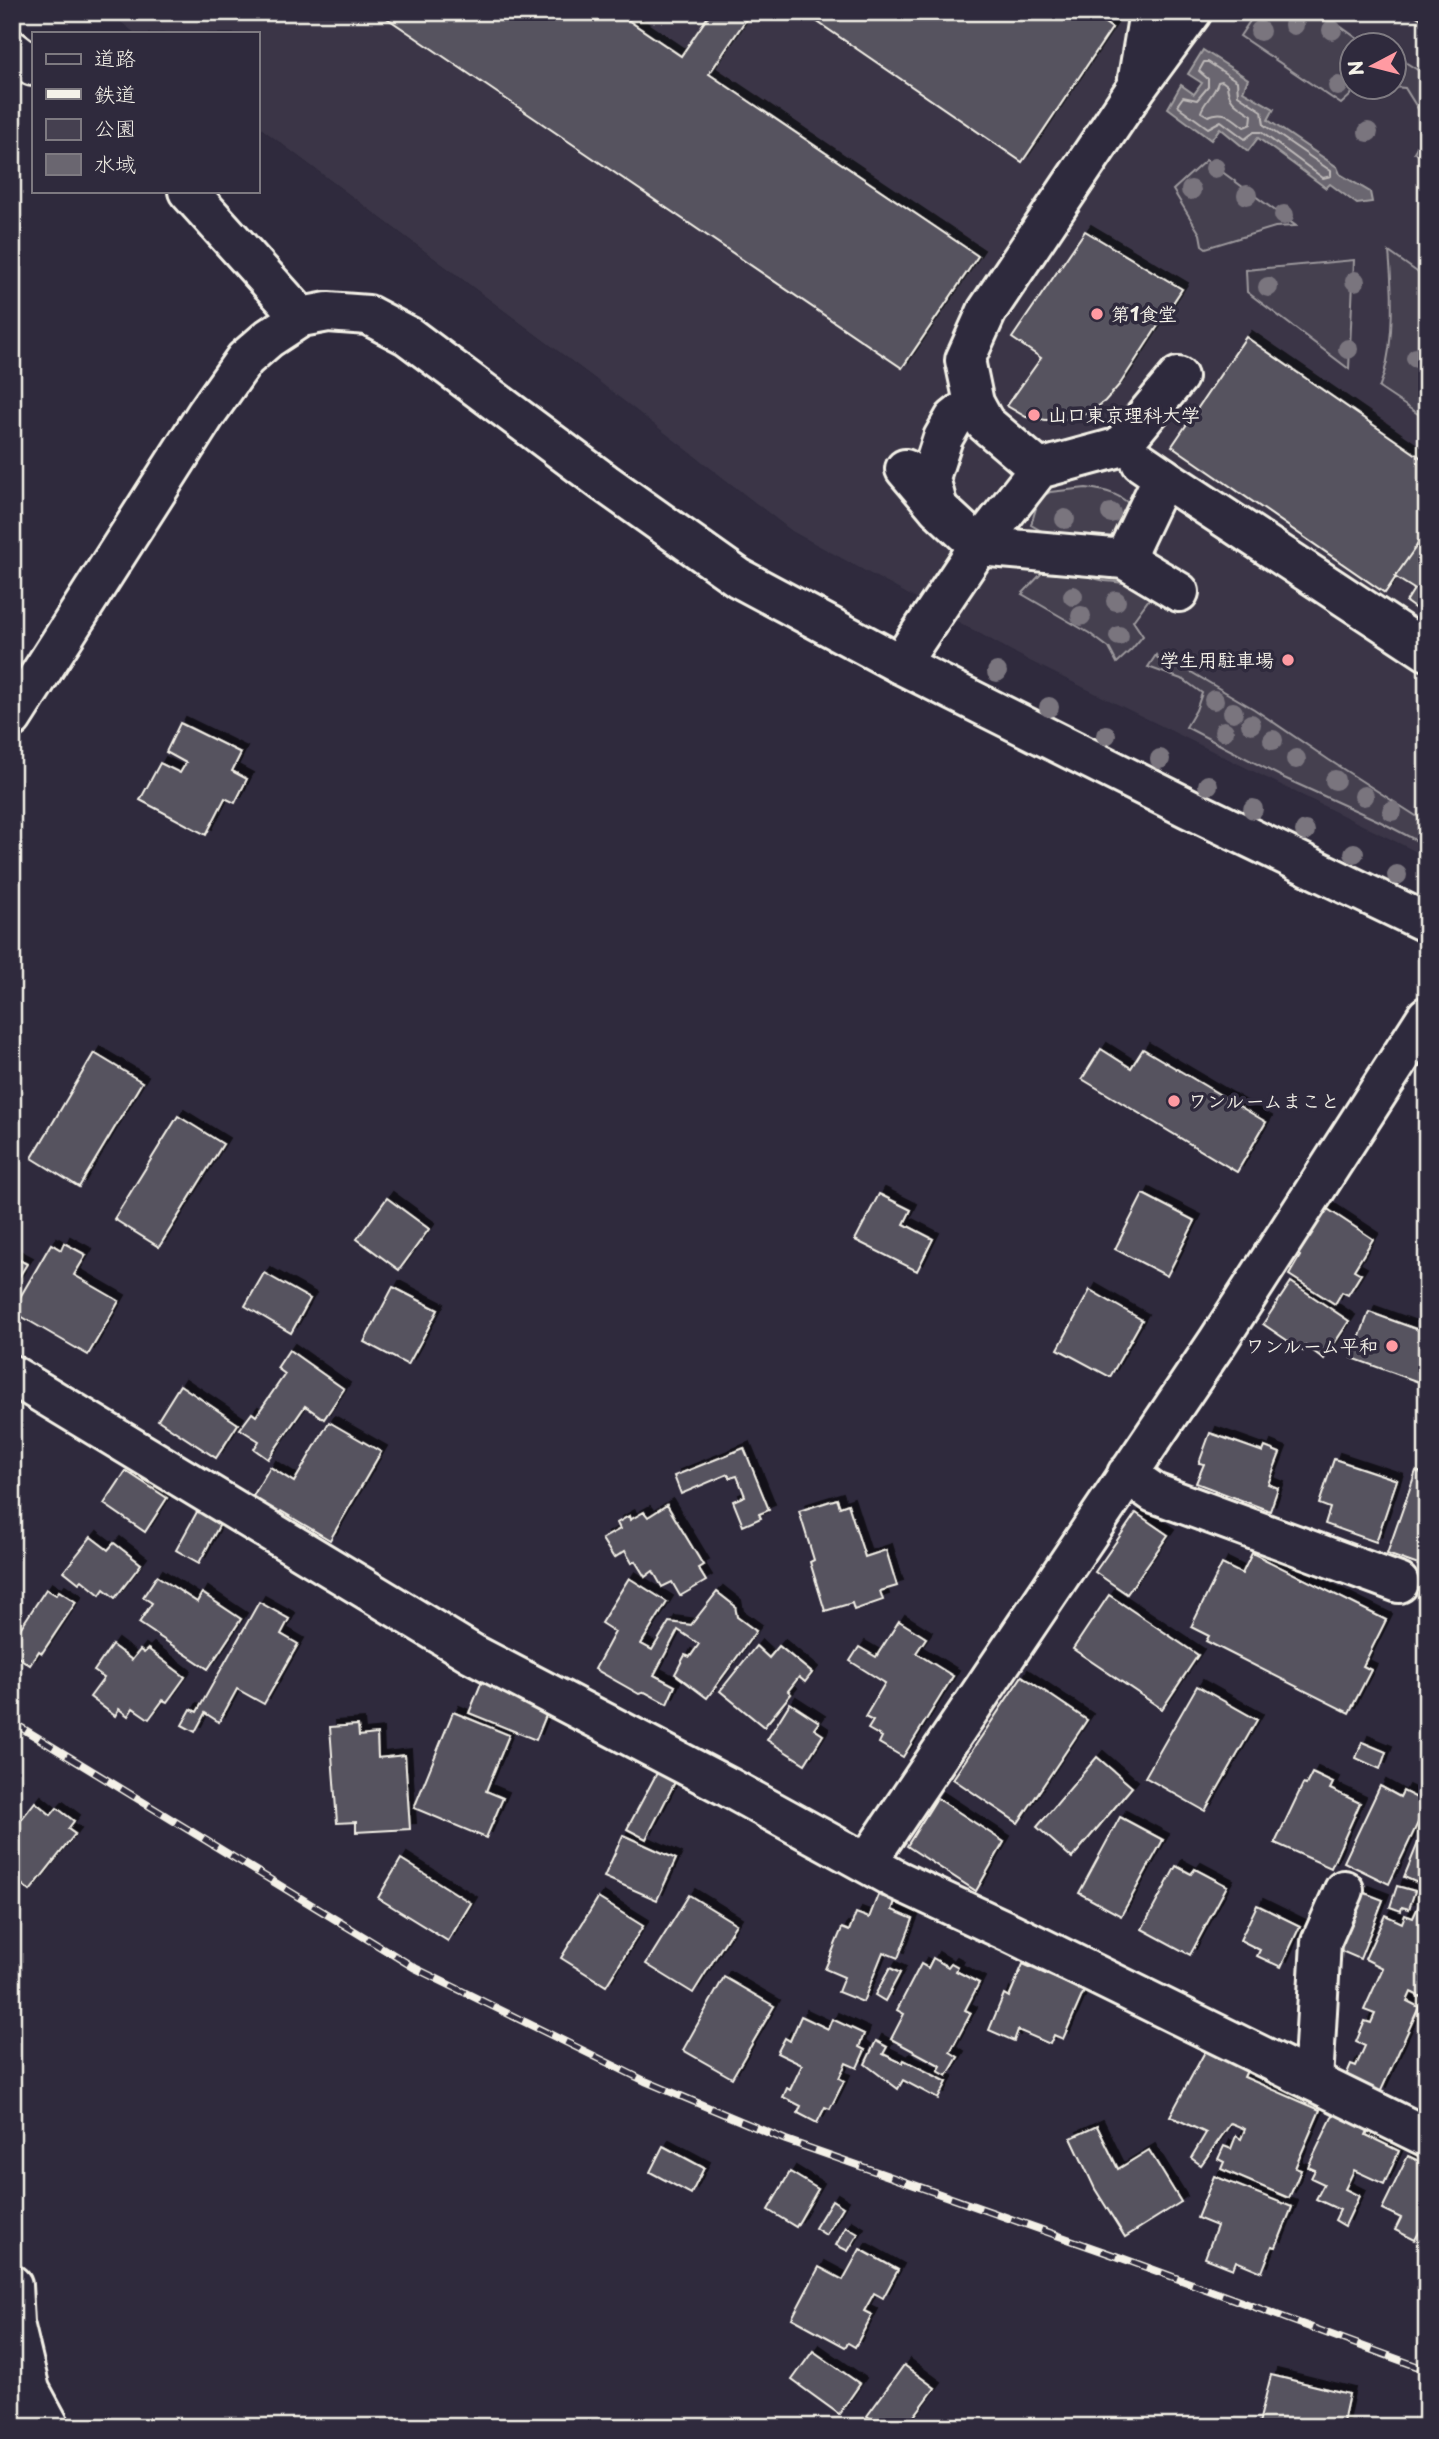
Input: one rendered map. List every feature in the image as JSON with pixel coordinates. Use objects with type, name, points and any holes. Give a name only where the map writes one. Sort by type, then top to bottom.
[{"type":"street","points":[[1137,87],[1149,12]]},
{"type":"street","points":[[1039,470],[985,423],[974,403],[965,360],[987,311],[1137,87],[1192,12]]},
{"type":"street","points":[[12,50],[32,65]]},
{"type":"street","points":[[189,192],[301,317]]},
{"type":"street","points":[[12,718],[205,414],[245,359],[269,338],[301,317],[328,312],[368,315],[408,336],[604,483],[739,578],[900,664],[1190,809],[1427,923]]},
{"type":"street","points":[[900,664],[979,546],[1039,470],[1119,447],[1178,377]]},
{"type":"street","points":[[939,508],[930,478],[943,438],[954,419],[974,403]]},
{"type":"street","points":[[1119,447],[1427,651]]},
{"type":"street","points":[[905,469],[939,508],[979,546],[1124,559],[1179,592]]},
{"type":"street","points":[[1124,559],[1163,477]]},
{"type":"street","points":[[867,1862],[1218,1341],[1427,1016]]},
{"type":"street","points":[[12,1375],[473,1654],[728,1787],[897,1880],[1427,2137]]},
{"type":"street","points":[[1127,1474],[1154,1493],[1399,1583]]},
{"type":"street","points":[[1313,2081],[1321,1942],[1344,1890]]},
{"type":"street","points":[[12,2286],[14,2323],[30,2390],[50,2427]]},
{"type":"shaded area","name":"山口東京理科大学","points":[[108,12],[1427,12],[1427,857],[1030,661],[792,531],[593,377],[259,126],[259,32],[134,32]]},
{"type":"green space","points":[[1256,12],[1332,12],[1333,21],[1348,32],[1338,32],[1338,102],[1240,36]]},
{"type":"green space","points":[[1408,64],[1427,76],[1427,161],[1414,152],[1422,138],[1423,117],[1408,93]]},
{"type":"green space","points":[[1206,160],[1296,226],[1275,227],[1206,248],[1173,190]]},
{"type":"green space","points":[[1389,252],[1427,279],[1427,420],[1379,388],[1390,339],[1392,303]]},
{"type":"green space","points":[[1354,260],[1349,369],[1247,292],[1246,270]]},
{"type":"green space","points":[[1086,488],[1113,494],[1134,509],[1127,530],[1108,541],[1056,539],[1031,525],[1039,498],[1050,492]]},
{"type":"green space","points":[[1073,571],[1101,580],[1129,584],[1149,599],[1133,621],[1143,636],[1117,663],[1109,648],[1089,633],[1022,594],[1042,573]]},
{"type":"green space","points":[[1156,655],[1158,659],[1184,668],[1254,709],[1427,823],[1427,846],[1284,778],[1186,727],[1202,693],[1184,680],[1148,667]]},
{"type":"water","points":[[1203,50],[1248,79],[1243,91],[1274,109],[1268,120],[1337,167],[1340,174],[1370,192],[1372,202],[1357,204],[1330,184],[1326,188],[1258,138],[1248,151],[1220,128],[1211,140],[1168,108],[1181,85],[1194,94],[1202,83],[1188,74]]},
{"type":"building","points":[[378,12],[616,12],[681,56],[711,12],[751,12],[709,74],[978,256],[902,368]]},
{"type":"building","points":[[803,12],[1089,12],[1112,28],[1022,162]]},
{"type":"building","points":[[1411,12],[1427,12],[1427,23]]},
{"type":"building","name":"第1食堂","points":[[1085,231],[1182,289],[1120,384],[1105,401],[1089,413],[1066,419],[1026,417],[1007,406],[1041,358],[1012,338]]},
{"type":"building","points":[[1246,337],[1427,462],[1427,531],[1385,593],[1172,446]]},
{"type":"building","points":[[1427,531],[1427,617],[1406,602],[1414,589],[1395,577]]},
{"type":"building","points":[[180,723],[241,753],[232,771],[247,779],[235,803],[225,798],[206,835],[140,800],[160,763],[180,773],[186,763],[166,752]]},
{"type":"building","name":"ワンルームまこと","points":[[1101,1049],[1131,1068],[1143,1049],[1266,1122],[1237,1172],[1082,1079]]},
{"type":"building","points":[[94,1053],[142,1082],[79,1187],[32,1158]]},
{"type":"building","points":[[178,1116],[223,1144],[159,1247],[114,1219]]},
{"type":"building","points":[[879,1194],[911,1210],[904,1224],[933,1239],[917,1271],[855,1240]]},
{"type":"building","points":[[1143,1194],[1195,1221],[1167,1276],[1115,1249]]},
{"type":"building","points":[[387,1198],[429,1229],[399,1270],[357,1239]]},
{"type":"building","points":[[1326,1208],[1373,1239],[1354,1270],[1361,1274],[1348,1295],[1342,1292],[1335,1304],[1289,1275],[1300,1256],[1296,1253]]},
{"type":"building","points":[[64,1243],[86,1255],[74,1275],[119,1301],[88,1355],[12,1311],[51,1244],[61,1250]]},
{"type":"building","points":[[12,1256],[27,1264],[12,1288]]},
{"type":"building","points":[[264,1273],[310,1299],[291,1333],[245,1306]]},
{"type":"building","points":[[1291,1282],[1349,1321],[1324,1359],[1306,1346],[1303,1351],[1263,1324]]},
{"type":"building","points":[[393,1287],[438,1310],[408,1365],[364,1342]]},
{"type":"building","points":[[1090,1290],[1142,1320],[1110,1377],[1058,1349]]},
{"type":"building","name":"ワンルーム平和","points":[[1369,1312],[1427,1333],[1427,1385],[1352,1358]]},
{"type":"building","points":[[289,1350],[344,1389],[324,1419],[305,1406],[268,1459],[254,1449],[259,1441],[240,1429],[252,1413],[256,1416],[285,1374],[277,1368]]},
{"type":"building","points":[[180,1385],[238,1424],[216,1458],[158,1420]]},
{"type":"building","points":[[329,1422],[381,1452],[330,1540],[281,1511],[275,1519],[249,1503],[270,1467],[294,1482]]},
{"type":"building","points":[[1210,1433],[1263,1452],[1265,1447],[1280,1453],[1268,1484],[1278,1488],[1270,1511],[1196,1483],[1204,1464],[1199,1463]]},
{"type":"building","points":[[744,1448],[769,1510],[759,1514],[761,1518],[743,1526],[733,1501],[745,1496],[737,1476],[730,1478],[728,1474],[681,1494],[674,1476]]},
{"type":"building","points":[[1334,1459],[1397,1480],[1376,1542],[1325,1524],[1330,1508],[1319,1504]]},
{"type":"building","points":[[126,1471],[167,1498],[145,1532],[104,1504]]},
{"type":"building","points":[[1416,1471],[1427,1475],[1427,1568],[1387,1554]]},
{"type":"building","points":[[837,1499],[840,1507],[848,1504],[865,1557],[886,1550],[897,1586],[880,1591],[883,1600],[854,1610],[852,1603],[825,1611],[810,1562],[814,1560],[799,1511]]},
{"type":"building","points":[[667,1505],[703,1565],[698,1568],[706,1581],[680,1596],[672,1582],[662,1587],[653,1571],[645,1577],[625,1551],[614,1558],[602,1539],[620,1529],[617,1523],[629,1516],[630,1520],[644,1512],[648,1517]]},
{"type":"building","points":[[198,1510],[221,1522],[199,1563],[176,1550]]},
{"type":"building","points":[[1136,1513],[1168,1535],[1127,1594],[1095,1572]]},
{"type":"building","points":[[91,1537],[108,1550],[114,1543],[141,1564],[115,1598],[104,1589],[100,1595],[82,1580],[79,1583],[64,1571]]},
{"type":"building","points":[[1252,1553],[1386,1620],[1363,1666],[1371,1670],[1349,1713],[1206,1641],[1209,1636],[1191,1627],[1222,1564],[1242,1574]]},
{"type":"building","points":[[157,1576],[197,1602],[202,1593],[241,1619],[208,1669],[139,1623],[152,1603],[143,1597]]},
{"type":"building","points":[[629,1578],[667,1602],[641,1644],[652,1650],[669,1622],[691,1625],[717,1592],[735,1606],[737,1617],[756,1631],[707,1698],[675,1674],[685,1655],[690,1657],[699,1644],[678,1630],[654,1675],[675,1686],[667,1704],[645,1692],[639,1694],[595,1669],[615,1632],[601,1623]]},
{"type":"building","points":[[46,1589],[56,1595],[59,1591],[76,1602],[42,1653],[39,1651],[30,1665],[12,1653],[12,1641]]},
{"type":"building","points":[[1109,1595],[1198,1655],[1162,1709],[1073,1649]]},
{"type":"building","points":[[259,1602],[289,1619],[281,1634],[298,1644],[264,1704],[237,1689],[219,1722],[205,1713],[195,1732],[182,1725],[191,1709],[197,1712]]},
{"type":"building","points":[[899,1621],[926,1638],[916,1653],[953,1676],[903,1757],[879,1743],[882,1737],[868,1729],[873,1721],[865,1717],[885,1683],[850,1661],[859,1647],[876,1657]]},
{"type":"building","points":[[112,1645],[132,1660],[140,1650],[144,1653],[148,1649],[185,1677],[167,1702],[163,1700],[149,1719],[133,1708],[128,1716],[119,1709],[115,1716],[90,1697],[104,1678],[94,1671]]},
{"type":"building","points":[[756,1646],[769,1658],[779,1646],[812,1673],[805,1682],[799,1677],[788,1691],[791,1694],[764,1727],[720,1691]]},
{"type":"building","points":[[1022,1676],[1087,1720],[1018,1823],[953,1779]]},
{"type":"building","points":[[482,1681],[549,1708],[536,1740],[469,1713]]},
{"type":"building","points":[[1197,1686],[1257,1720],[1205,1811],[1145,1777]]},
{"type":"building","points":[[790,1703],[819,1722],[814,1729],[823,1735],[805,1764],[767,1740]]},
{"type":"building","points":[[453,1712],[509,1735],[486,1791],[503,1798],[486,1838],[414,1808]]},
{"type":"building","points":[[358,1725],[359,1736],[377,1734],[378,1758],[405,1755],[410,1829],[356,1832],[356,1822],[337,1823],[330,1727]]},
{"type":"building","points":[[1362,1742],[1386,1752],[1380,1769],[1356,1758]]},
{"type":"building","points":[[1097,1757],[1132,1787],[1072,1858],[1037,1827]]},
{"type":"building","points":[[659,1769],[677,1778],[646,1839],[627,1829]]},
{"type":"building","points":[[1312,1773],[1333,1783],[1330,1789],[1360,1803],[1331,1868],[1275,1843],[1303,1784],[1306,1785]]},
{"type":"building","points":[[1380,1786],[1400,1797],[1403,1791],[1423,1801],[1419,1809],[1424,1810],[1389,1884],[1344,1862]]},
{"type":"building","points":[[937,1798],[1004,1842],[976,1891],[907,1846]]},
{"type":"building","points":[[35,1802],[51,1815],[57,1808],[74,1821],[68,1829],[75,1834],[30,1891],[12,1876],[20,1864],[12,1857],[12,1823],[16,1826]]},
{"type":"building","points":[[1120,1817],[1163,1840],[1121,1916],[1079,1893]]},
{"type":"building","points":[[1427,1821],[1427,1887],[1404,1877]]},
{"type":"building","points":[[623,1835],[676,1859],[657,1900],[604,1877]]},
{"type":"building","points":[[401,1859],[471,1903],[448,1941],[378,1898]]},
{"type":"building","points":[[1176,1866],[1191,1874],[1195,1869],[1227,1886],[1190,1955],[1142,1929]]},
{"type":"building","points":[[1397,1886],[1415,1891],[1409,1909],[1402,1907],[1401,1911],[1390,1907]]},
{"type":"building","points":[[1362,1892],[1383,1900],[1360,1959],[1339,1950]]},
{"type":"building","points":[[689,1895],[736,1924],[693,1993],[646,1964]]},
{"type":"building","points":[[878,1895],[895,1901],[892,1910],[913,1919],[898,1958],[883,1952],[863,2002],[838,1992],[844,1977],[825,1969],[842,1928],[849,1931],[856,1913],[869,1918]]},
{"type":"building","points":[[598,1898],[643,1926],[606,1986],[561,1958]]},
{"type":"building","points":[[1257,1905],[1300,1926],[1281,1967],[1257,1956],[1260,1950],[1240,1940]]},
{"type":"building","points":[[1419,1905],[1427,1908],[1427,1968],[1423,1976],[1427,1977],[1427,1988],[1423,1998],[1411,1992],[1407,2001],[1419,2007],[1380,2093],[1345,2078],[1351,2064],[1356,2066],[1365,2046],[1356,2042],[1365,2021],[1371,2023],[1375,2014],[1364,2010],[1383,1968],[1365,1959],[1385,1915],[1402,1923],[1405,1915],[1413,1918]]},
{"type":"building","points":[[933,1958],[948,1967],[951,1963],[958,1967],[956,1971],[979,1983],[965,2010],[971,2013],[950,2052],[958,2057],[947,2076],[938,2071],[941,2066],[891,2039],[904,2014],[897,2010],[921,1964],[928,1968]]},
{"type":"building","points":[[1023,1964],[1084,1991],[1063,2039],[1054,2035],[1050,2044],[1018,2030],[1014,2041],[989,2030],[1004,1994],[1009,1997]]},
{"type":"building","points":[[890,1968],[900,1973],[885,2001],[875,1995]]},
{"type":"building","points":[[724,1977],[774,2006],[732,2078],[683,2050]]},
{"type":"building","points":[[801,2016],[828,2029],[832,2019],[864,2034],[859,2047],[865,2050],[857,2068],[846,2063],[839,2078],[844,2081],[830,2109],[825,2107],[817,2123],[798,2113],[801,2106],[783,2097],[787,2088],[790,2090],[802,2065],[777,2053],[785,2038],[790,2041]]},
{"type":"building","points":[[876,2041],[887,2047],[883,2054],[902,2063],[904,2060],[947,2082],[938,2099],[903,2080],[898,2089],[865,2064]]},
{"type":"building","points":[[1207,2048],[1249,2066],[1244,2077],[1320,2110],[1295,2168],[1301,2170],[1289,2198],[1221,2169],[1224,2162],[1218,2159],[1224,2146],[1231,2149],[1236,2136],[1241,2139],[1245,2129],[1231,2123],[1201,2165],[1191,2158],[1206,2133],[1170,2116]]},
{"type":"building","points":[[1335,2111],[1370,2127],[1366,2135],[1399,2151],[1384,2184],[1354,2170],[1345,2189],[1359,2196],[1345,2226],[1335,2220],[1340,2210],[1316,2199],[1324,2184],[1311,2178],[1315,2170],[1308,2167]]},
{"type":"building","points":[[1097,2126],[1118,2169],[1149,2150],[1181,2202],[1125,2237],[1095,2189],[1071,2138]]},
{"type":"building","points":[[663,2146],[704,2168],[691,2194],[650,2172]]},
{"type":"building","points":[[1408,2156],[1427,2165],[1427,2232],[1421,2229],[1415,2240],[1395,2230],[1401,2218],[1382,2209]]},
{"type":"building","points":[[790,2172],[818,2189],[796,2227],[768,2210]]},
{"type":"building","points":[[1214,2176],[1292,2207],[1276,2247],[1272,2246],[1262,2272],[1236,2261],[1233,2269],[1205,2258],[1217,2226],[1197,2218]]},
{"type":"building","points":[[832,2200],[843,2207],[826,2235],[815,2228]]},
{"type":"building","points":[[846,2227],[858,2234],[848,2251],[836,2245]]},
{"type":"building","points":[[860,2249],[898,2270],[883,2298],[874,2293],[864,2311],[872,2315],[855,2347],[848,2343],[845,2347],[792,2318],[819,2267],[843,2280]]},
{"type":"building","points":[[813,2351],[860,2384],[839,2414],[792,2380]]},
{"type":"building","points":[[904,2365],[935,2388],[906,2427],[882,2427],[867,2416]]},
{"type":"building","points":[[1271,2375],[1349,2394],[1342,2427],[1258,2427]]},
{"type":"building","points":[[1420,2405],[1427,2408],[1427,2427],[1412,2427]]},
{"type":"building","points":[[35,2415],[38,2427],[12,2427],[12,2421]]},
{"type":"railway","points":[[12,1722],[415,1968],[645,2081],[786,2140],[1116,2256],[1427,2370]]},
{"type":"place","name":"第1食堂","points":[[1097,314]]},
{"type":"place","name":"山口東京理科大学","points":[[1034,415]]},
{"type":"place","name":"学生用駐車場","points":[[1288,660]]},
{"type":"place","name":"ワンルームまこと","points":[[1174,1101]]},
{"type":"place","name":"ワンルーム平和","points":[[1392,1346]]}]
